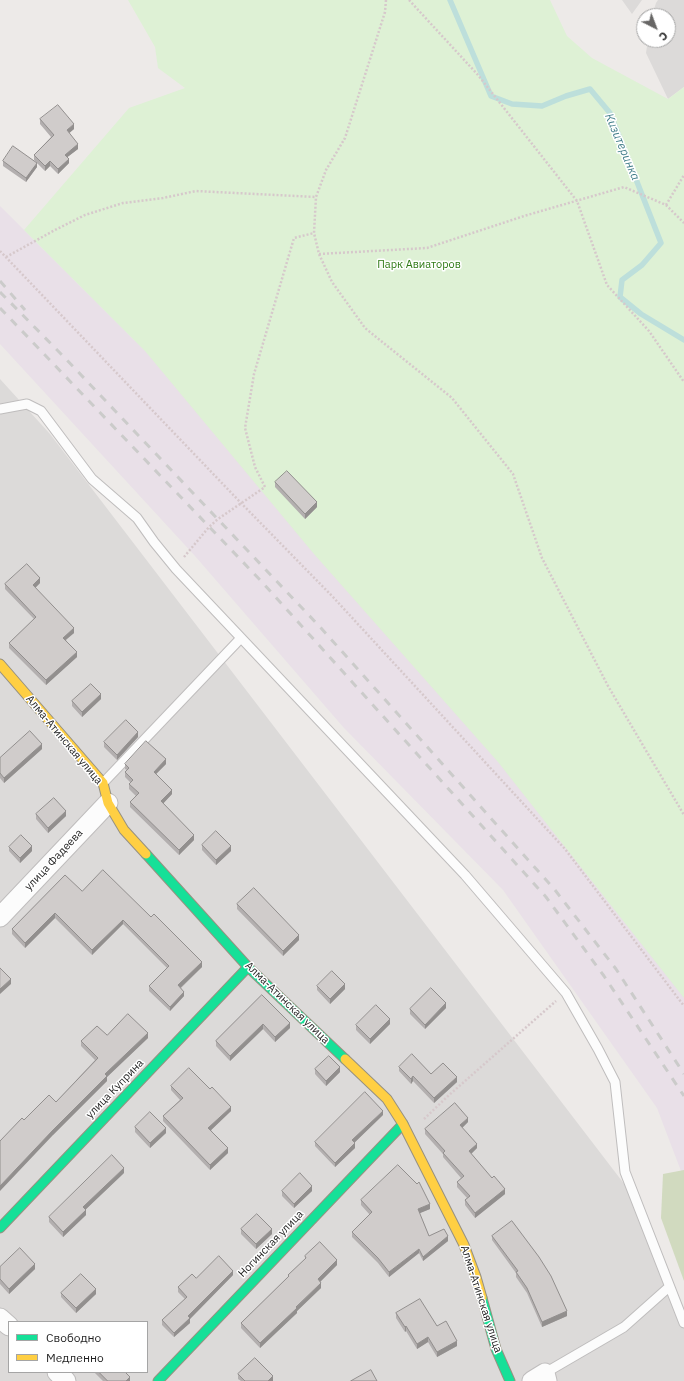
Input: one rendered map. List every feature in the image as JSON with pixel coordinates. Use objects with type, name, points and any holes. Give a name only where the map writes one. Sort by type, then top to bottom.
[{"type":"street","name":"Алма-Атинская улица","points":[[0,664],[102,783],[108,803],[124,830],[248,967],[387,1099],[403,1124],[464,1245],[476,1277],[496,1349],[510,1381]]},
{"type":"street","name":"улица Фадеева","points":[[0,917],[108,803]]},
{"type":"street","name":"улица Куприна","points":[[0,1228],[248,967]]},
{"type":"street","name":"Ногинская улица","points":[[158,1381],[403,1124]]},
{"type":"street","points":[[0,1318],[8,1325]]},
{"type":"street","points":[[58,1373],[66,1381]]},
{"type":"lane","points":[[0,409],[27,404],[41,411],[92,479],[137,518],[176,569],[466,876],[566,993],[615,1082],[625,1172],[684,1323]]},
{"type":"lane","points":[[102,783],[241,638]]},
{"type":"lane","points":[[541,1378],[624,1327],[669,1287]]},
{"type":"path","points":[[386,0],[385,12],[345,138],[326,170],[316,197],[314,233],[319,254],[332,282],[365,328],[452,398],[513,474],[542,558],[608,686],[684,815]]},
{"type":"path","points":[[409,0],[478,75],[577,201],[607,284],[649,331],[684,382]]},
{"type":"path","points":[[666,205],[684,175]]},
{"type":"path","points":[[319,254],[427,248],[524,216],[624,187],[666,205],[684,223]]},
{"type":"path","points":[[6,257],[54,230],[85,215],[123,203],[163,198],[196,191],[316,197]]},
{"type":"path","points":[[176,569],[182,559],[209,527],[265,486],[255,467],[245,428],[254,374],[294,238],[314,233]]},
{"type":"path","points":[[0,251],[333,597],[565,849],[684,1006]]},
{"type":"path","points":[[408,1134],[448,1096],[566,993]]},
{"type":"shaded area","points":[[622,0],[642,0],[636,8],[632,14]]},
{"type":"shaded area","points":[[658,0],[684,0],[684,87],[668,99],[646,53],[647,48],[676,48],[676,8],[654,8]]},
{"type":"shaded area","points":[[0,206],[287,492],[684,950],[684,1179],[657,1108],[503,890],[344,728],[195,556],[0,344]]},
{"type":"shaded area","points":[[0,379],[50,434],[638,1202],[684,1317],[684,1381],[0,1381]]},
{"type":"green space","name":"Парк Авиаторов","points":[[128,0],[550,0],[567,36],[592,58],[668,99],[684,87],[684,998],[498,762],[314,554],[145,351],[24,230],[129,108],[185,88],[158,68],[155,47]]},
{"type":"green space","points":[[684,1170],[684,1281],[661,1218],[663,1174]]},
{"type":"building","points":[[58,105],[74,124],[67,130],[78,144],[65,155],[69,159],[58,169],[50,161],[45,166],[34,155],[54,135],[40,119]]},
{"type":"building","points":[[13,146],[37,163],[26,178],[3,161]]},
{"type":"building","points":[[287,471],[317,502],[305,514],[275,482]]},
{"type":"building","points":[[27,564],[40,578],[33,585],[74,628],[63,638],[77,652],[46,680],[9,643],[36,617],[5,584]]},
{"type":"building","points":[[91,684],[101,694],[82,712],[72,701]]},
{"type":"building","points":[[126,720],[138,732],[117,755],[104,742]]},
{"type":"building","points":[[30,731],[42,744],[4,778],[0,773],[0,758]]},
{"type":"building","points":[[146,741],[166,759],[154,772],[172,790],[161,801],[194,835],[179,850],[130,802],[139,793],[129,784],[133,780],[125,772],[129,768],[125,764]]},
{"type":"building","points":[[54,798],[66,811],[48,828],[36,814]]},
{"type":"building","points":[[216,831],[231,846],[216,860],[202,845]]},
{"type":"building","points":[[21,835],[32,846],[20,858],[9,847]]},
{"type":"building","points":[[103,870],[151,917],[154,914],[202,962],[178,985],[184,992],[170,1007],[149,986],[169,966],[123,920],[92,950],[55,913],[25,943],[12,929],[65,875],[82,891]]},
{"type":"building","points":[[254,888],[299,935],[283,951],[237,904]]},
{"type":"building","points":[[0,968],[11,979],[0,989]]},
{"type":"building","points":[[332,971],[345,984],[330,999],[317,986]]},
{"type":"building","points":[[431,988],[446,1003],[425,1025],[410,1009]]},
{"type":"building","points":[[262,995],[290,1023],[275,1037],[263,1024],[230,1056],[216,1041]]},
{"type":"building","points":[[376,1005],[390,1019],[370,1039],[356,1025]]},
{"type":"building","points":[[128,1014],[148,1033],[105,1074],[107,1076],[0,1186],[0,1141],[22,1118],[24,1120],[49,1095],[56,1102],[98,1058],[81,1041],[97,1026],[107,1035]]},
{"type":"building","points":[[412,1054],[431,1074],[443,1063],[457,1077],[434,1098],[413,1076],[411,1079],[399,1067]]},
{"type":"building","points":[[329,1056],[340,1067],[326,1081],[315,1069]]},
{"type":"building","points":[[189,1068],[210,1089],[212,1087],[231,1107],[208,1128],[228,1148],[210,1165],[163,1116],[183,1098],[171,1086]]},
{"type":"building","points":[[365,1092],[383,1111],[352,1140],[355,1143],[335,1163],[315,1142]]},
{"type":"building","points":[[455,1103],[468,1118],[460,1125],[477,1144],[469,1151],[492,1178],[494,1176],[505,1189],[475,1213],[465,1200],[470,1196],[457,1182],[464,1176],[443,1153],[445,1151],[425,1129]]},
{"type":"building","points":[[150,1112],[166,1128],[150,1143],[135,1127]]},
{"type":"building","points":[[112,1155],[124,1168],[83,1207],[86,1210],[63,1232],[49,1217]]},
{"type":"building","points":[[398,1165],[417,1184],[419,1182],[430,1204],[418,1209],[429,1236],[444,1229],[448,1236],[423,1257],[419,1249],[389,1272],[378,1258],[352,1232],[372,1212],[361,1200]]},
{"type":"building","points":[[300,1173],[312,1186],[294,1204],[282,1191]]},
{"type":"building","points":[[257,1214],[272,1229],[256,1244],[241,1229]]},
{"type":"building","points":[[512,1221],[539,1257],[551,1276],[567,1311],[542,1322],[527,1288],[516,1272],[518,1271],[492,1236]]},
{"type":"building","points":[[320,1242],[337,1260],[318,1279],[321,1283],[260,1343],[241,1323],[289,1276],[288,1275],[306,1258],[305,1256]]},
{"type":"building","points":[[20,1248],[35,1264],[9,1289],[0,1279],[0,1267]]},
{"type":"building","points":[[219,1256],[233,1271],[188,1316],[190,1318],[174,1333],[162,1320],[187,1297],[178,1287],[192,1274],[196,1278]]},
{"type":"building","points":[[81,1274],[96,1289],[76,1308],[61,1293]]},
{"type":"building","points":[[420,1299],[437,1326],[446,1321],[457,1341],[437,1352],[428,1337],[417,1344],[396,1313]]},
{"type":"building","points":[[255,1358],[273,1376],[268,1381],[245,1381],[238,1374]]},
{"type":"building","points":[[371,1370],[377,1381],[351,1381]]},
{"type":"building","points":[[100,1373],[126,1373],[130,1377],[126,1381],[108,1381]]},
{"type":"waterway","name":"Кизитеринка","points":[[450,0],[491,96],[512,104],[542,106],[566,96],[590,89],[610,113],[661,243],[642,265],[622,280],[620,297],[641,314],[684,340]]},
{"type":"railway","points":[[0,281],[25,310]]},
{"type":"railway","points":[[0,292],[65,358],[321,628],[555,890],[616,969],[684,1074]]},
{"type":"railway","points":[[0,308],[262,582],[546,897],[604,976],[684,1096]]},
{"type":"traffic: fast","points":[[146,854],[248,967],[345,1059]]},
{"type":"traffic: fast","points":[[0,1228],[248,967]]},
{"type":"traffic: fast","points":[[158,1381],[403,1124]]},
{"type":"traffic: fast","points":[[482,1298],[496,1349],[510,1381]]},
{"type":"traffic: slow","points":[[0,664],[103,783],[108,803],[124,830],[146,854]]},
{"type":"traffic: slow","points":[[345,1059],[387,1099],[403,1124],[464,1245],[482,1298]]}]
